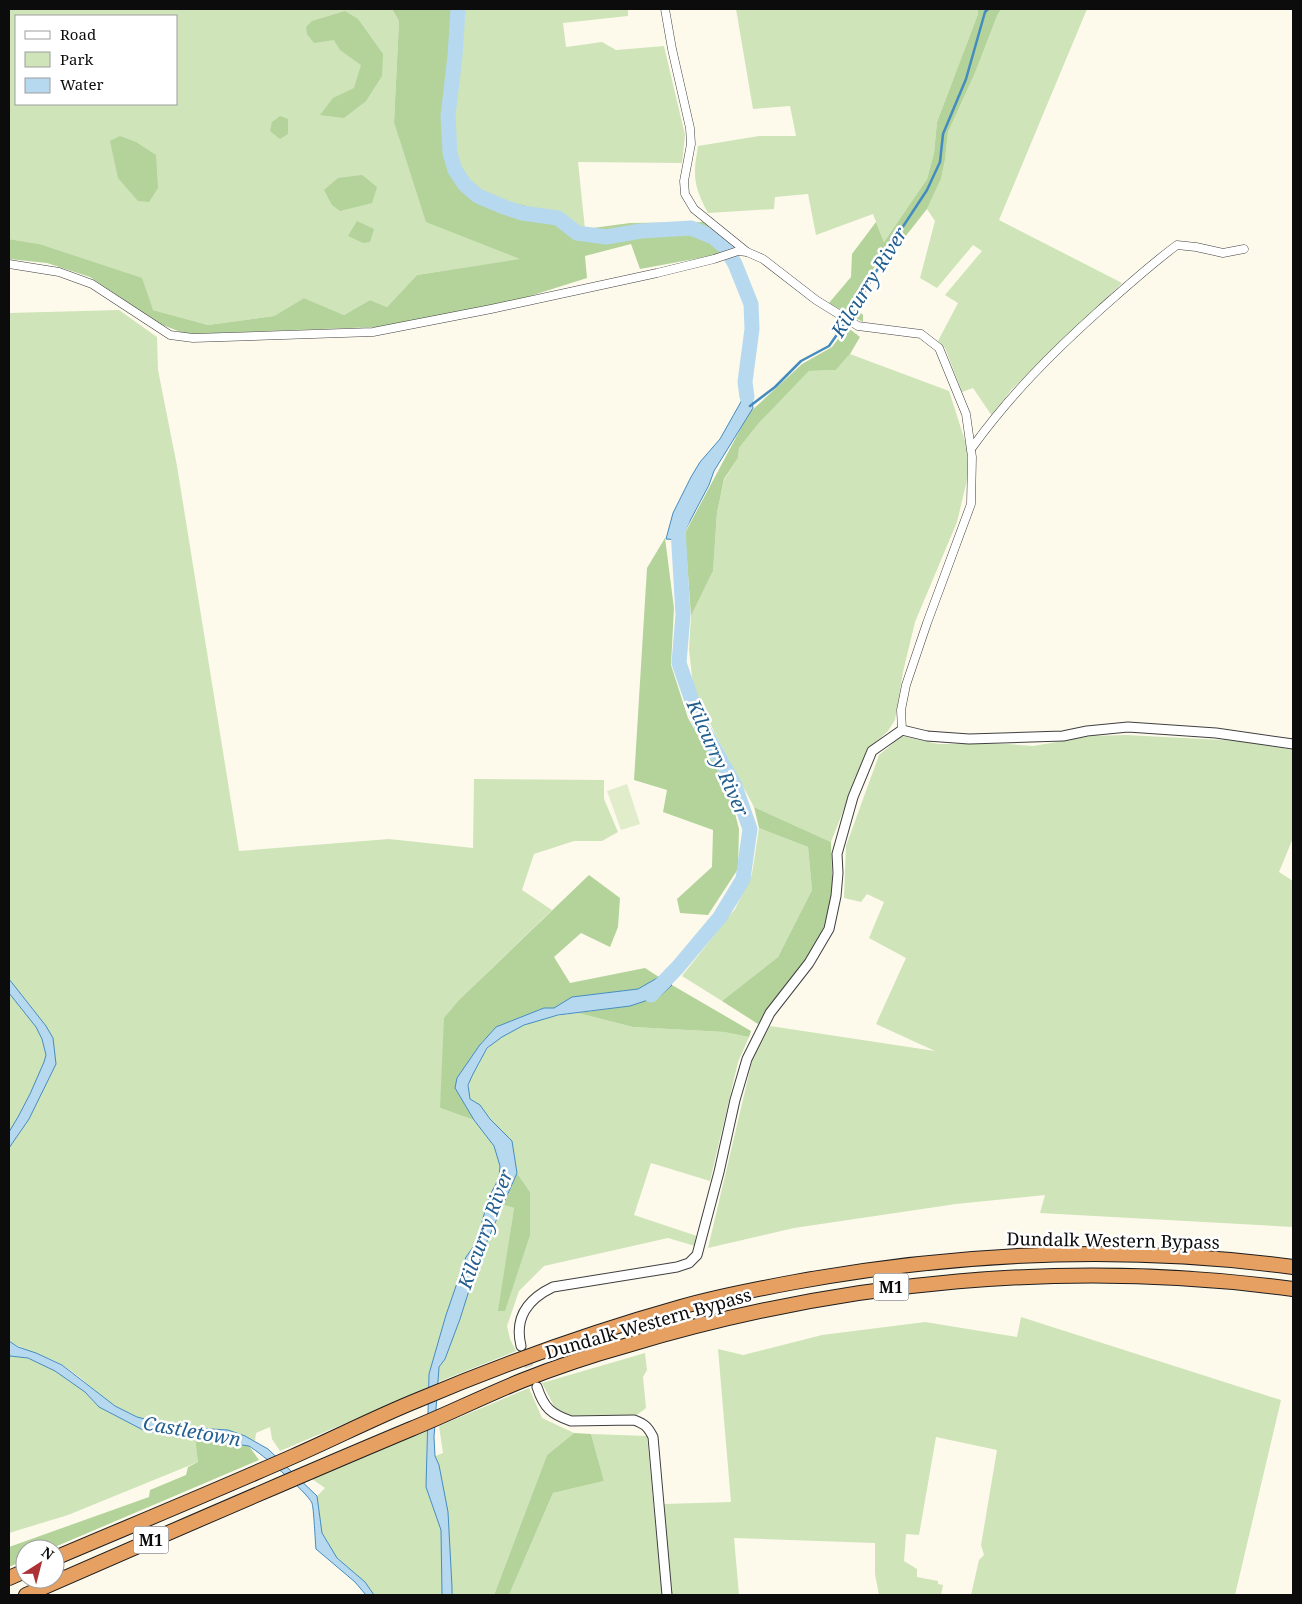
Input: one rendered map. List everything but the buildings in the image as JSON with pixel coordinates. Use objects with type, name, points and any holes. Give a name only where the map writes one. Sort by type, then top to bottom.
[{"type":"highway","name":"Dundalk Western Bypass","points":[[65,1554],[444,1389],[584,1338],[680,1307],[736,1293],[860,1272],[986,1258],[1069,1254],[1240,1260],[1293,1268]]},
{"type":"highway","name":"Dundalk Western Bypass","points":[[26,1595],[522,1381],[627,1345],[709,1322],[771,1308],[893,1287],[1010,1277],[1126,1275],[1186,1278],[1293,1289]]},
{"type":"street","points":[[665,9],[690,128],[691,144],[684,181],[685,194],[694,209],[747,252]]},
{"type":"street","points":[[971,449],[1029,377],[1067,339],[1148,266],[1177,245],[1223,253],[1244,249]]},
{"type":"street","points":[[9,264],[59,272],[92,284],[170,335],[193,338],[373,332],[491,309],[714,259],[738,251],[763,258],[836,313],[858,326],[921,334],[939,348],[966,414],[971,449],[971,504],[926,624],[906,686],[901,710],[902,730]]},
{"type":"street","points":[[521,1346],[518,1335],[523,1314],[530,1302],[553,1287],[689,1264],[697,1255],[747,1059],[770,1013],[809,963],[829,929],[836,896],[837,854],[853,797],[872,752],[902,730],[927,736],[969,739],[1063,736],[1087,731],[1128,727],[1216,734],[1293,744]]},
{"type":"street","points":[[537,1388],[545,1406],[555,1415],[571,1421],[634,1420],[644,1423],[649,1427],[653,1437],[667,1595]]},
{"type":"green space","points":[[9,9],[392,9],[399,21],[394,122],[522,259],[417,275],[387,307],[370,300],[344,315],[304,298],[274,316],[208,325],[153,310],[39,244],[9,239]]},
{"type":"green space","points":[[392,9],[463,9],[463,34],[454,116],[455,152],[466,179],[486,196],[563,214],[585,229],[630,223],[703,222],[735,247],[716,255],[640,269],[631,244],[585,256],[587,278],[508,303],[378,327],[186,334],[160,324],[90,277],[47,263],[9,259],[9,239],[39,244],[142,278],[153,310],[208,325],[274,316],[304,298],[344,315],[370,300],[387,307],[417,275],[520,259],[426,222],[394,122],[399,21]]},
{"type":"green space","points":[[463,9],[628,9],[628,16],[563,23],[566,47],[602,42],[616,50],[664,46],[685,135],[682,163],[578,162],[585,229],[563,214],[486,196],[466,179],[455,152],[454,116],[463,34]]},
{"type":"green space","points":[[736,9],[978,9],[978,14],[937,122],[934,153],[927,179],[884,242],[873,214],[816,235],[808,194],[775,197],[774,209],[708,213],[697,187],[695,165],[698,146],[759,136],[796,136],[790,106],[753,109]]},
{"type":"green space","points":[[978,9],[1001,9],[948,132],[941,179],[927,209],[886,261],[877,263],[852,304],[863,315],[863,322],[829,303],[851,277],[852,254],[876,222],[884,242],[927,179],[934,153],[937,122],[978,14]]},
{"type":"green space","points":[[1001,9],[1087,9],[999,220],[1122,283],[1011,390],[992,416],[973,388],[962,392],[945,348],[938,341],[958,303],[945,295],[982,251],[973,245],[937,288],[920,278],[935,221],[927,209],[941,179],[948,132]]},
{"type":"green space","points":[[345,11],[358,19],[383,54],[382,76],[366,101],[344,118],[320,115],[333,98],[354,88],[361,65],[340,50],[334,40],[314,43],[307,34],[306,27],[312,21]]},
{"type":"green space","points":[[280,116],[288,119],[288,134],[280,139],[270,131],[272,122]]},
{"type":"green space","points":[[120,136],[136,142],[156,155],[158,188],[149,202],[138,201],[118,178],[110,141]]},
{"type":"green space","points":[[362,175],[377,187],[372,203],[340,211],[332,205],[324,190],[338,178]]},
{"type":"green space","points":[[357,221],[374,229],[370,242],[363,243],[348,236]]},
{"type":"green space","points":[[119,310],[157,337],[158,370],[177,466],[239,851],[389,839],[473,848],[474,779],[604,780],[604,799],[618,832],[602,841],[574,841],[534,854],[522,890],[552,910],[461,998],[440,1108],[474,1120],[494,1146],[500,1166],[499,1178],[489,1197],[476,1243],[466,1257],[446,1315],[429,1374],[428,1388],[280,1451],[272,1439],[270,1427],[256,1433],[255,1441],[226,1431],[172,1426],[136,1417],[106,1399],[61,1364],[21,1348],[9,1341],[9,1148],[29,1119],[56,1064],[53,1038],[46,1026],[9,979],[9,313]]},
{"type":"green space","points":[[847,327],[860,337],[850,354],[836,370],[809,371],[759,423],[739,448],[738,458],[724,479],[717,513],[713,571],[691,616],[685,533],[749,413],[802,364],[832,347]]},
{"type":"green space","points":[[850,354],[949,391],[967,447],[967,480],[957,522],[915,622],[903,672],[895,720],[888,731],[867,750],[831,842],[754,807],[716,736],[693,685],[689,650],[691,616],[713,571],[717,513],[724,480],[738,458],[739,448],[759,423],[809,371],[836,370]]},
{"type":"green space","points":[[665,538],[674,608],[671,665],[688,718],[729,790],[739,829],[738,869],[708,915],[680,913],[677,899],[712,867],[713,830],[663,812],[667,790],[634,780],[647,568]]},
{"type":"green space","points":[[1126,735],[1242,741],[1293,750],[1293,838],[1279,872],[1293,881],[1293,1227],[1040,1213],[1045,1195],[956,1204],[794,1228],[708,1248],[753,1057],[770,1026],[935,1051],[876,1024],[906,958],[869,938],[884,902],[867,894],[861,902],[844,898],[846,846],[879,755],[902,736],[938,744],[1033,746],[1092,736]]},
{"type":"green space","points":[[627,784],[640,824],[621,830],[607,791]]},
{"type":"green space","points":[[754,807],[831,842],[832,880],[831,903],[821,934],[790,982],[758,1024],[722,1001],[778,957],[812,890],[808,847],[759,828]]},
{"type":"green space","points":[[759,828],[808,847],[812,890],[778,957],[722,1001],[682,976],[735,909],[752,874]]},
{"type":"green space","points":[[589,875],[620,898],[618,927],[610,947],[581,933],[554,957],[570,983],[645,968],[659,977],[638,989],[572,997],[554,1008],[544,1008],[496,1027],[479,1046],[457,1078],[455,1088],[474,1120],[440,1108],[444,1018],[461,998]]},
{"type":"green space","points":[[672,985],[751,1031],[749,1037],[724,1032],[633,1027],[578,1013],[630,1006],[660,996]]},
{"type":"green space","points":[[9,993],[36,1027],[42,1039],[46,1055],[45,1062],[30,1094],[9,1132]]},
{"type":"green space","points":[[578,1013],[633,1027],[724,1032],[749,1037],[738,1062],[710,1181],[651,1163],[634,1215],[697,1236],[695,1246],[668,1238],[544,1266],[519,1291],[507,1326],[510,1339],[516,1351],[438,1382],[439,1367],[445,1359],[460,1319],[478,1262],[504,1205],[514,1208],[499,1311],[530,1192],[517,1173],[512,1141],[490,1119],[480,1105],[470,1099],[470,1080],[488,1049],[498,1039],[519,1027],[542,1019]]},
{"type":"green space","points":[[517,1173],[530,1192],[530,1235],[505,1311],[498,1311],[514,1208],[504,1205]]},
{"type":"green space","points":[[1021,1317],[1281,1400],[1235,1595],[971,1595],[979,1560],[984,1555],[981,1545],[997,1450],[936,1437],[919,1535],[906,1534],[904,1561],[917,1569],[917,1577],[938,1581],[938,1584],[943,1585],[941,1595],[879,1595],[875,1574],[875,1543],[734,1538],[739,1595],[672,1595],[664,1504],[731,1502],[718,1349],[743,1355],[822,1335],[925,1322],[1017,1337]]},
{"type":"green space","points":[[645,1353],[647,1370],[643,1377],[646,1408],[634,1417],[571,1416],[555,1408],[542,1383]]},
{"type":"green space","points":[[9,1354],[11,1356],[28,1358],[55,1371],[85,1392],[99,1407],[145,1431],[195,1439],[198,1462],[68,1515],[9,1533]]},
{"type":"green space","points":[[529,1388],[542,1418],[574,1433],[547,1455],[494,1595],[452,1595],[448,1512],[435,1456],[443,1453],[439,1426]]},
{"type":"green space","points":[[427,1430],[426,1487],[441,1530],[442,1595],[374,1595],[365,1582],[337,1558],[322,1533],[317,1496],[325,1488],[312,1479]]},
{"type":"green space","points":[[574,1433],[591,1434],[604,1481],[553,1493],[509,1595],[494,1595],[547,1455]]},
{"type":"green space","points":[[591,1434],[647,1436],[662,1595],[509,1595],[553,1493],[604,1481]]},
{"type":"green space","points":[[195,1439],[249,1446],[259,1460],[65,1543],[65,1539],[31,1539],[149,1497],[150,1490],[186,1475],[188,1467],[198,1462]]},
{"type":"green space","points":[[15,1545],[15,1564],[9,1567],[9,1547]]},
{"type":"water","points":[[742,376],[749,377],[753,408],[714,471],[709,485],[680,540],[666,539],[673,513],[691,477],[700,462],[720,439],[742,400]]},
{"type":"water","points":[[659,977],[672,985],[660,996],[630,1006],[558,1015],[524,1025],[502,1037],[487,1048],[468,1085],[470,1099],[480,1105],[490,1119],[512,1141],[517,1173],[478,1262],[460,1319],[445,1359],[439,1367],[434,1437],[435,1456],[439,1465],[448,1512],[452,1587],[452,1595],[442,1595],[441,1530],[426,1487],[429,1374],[446,1315],[466,1257],[476,1243],[489,1197],[499,1178],[500,1166],[494,1146],[474,1120],[455,1088],[457,1078],[479,1046],[496,1027],[544,1008],[554,1008],[572,997],[638,989]]},
{"type":"water","points":[[9,979],[46,1026],[53,1038],[56,1064],[29,1119],[9,1148],[9,1132],[30,1094],[46,1055],[42,1039],[36,1027],[9,993]]},
{"type":"water","name":"Castletown","points":[[9,1341],[18,1347],[62,1365],[115,1406],[137,1417],[177,1427],[228,1430],[245,1436],[268,1449],[317,1496],[322,1533],[337,1558],[365,1582],[374,1595],[366,1595],[355,1582],[316,1549],[312,1503],[293,1482],[255,1450],[249,1446],[145,1431],[99,1407],[85,1392],[55,1371],[28,1358],[10,1356]]},
{"type":"waterway","points":[[458,9],[448,116],[450,153],[455,170],[465,185],[478,196],[504,207],[522,213],[558,218],[577,233],[606,237],[641,231],[691,228],[713,237],[725,247],[735,264],[751,304],[752,329],[745,382],[747,397]]},
{"type":"waterway","name":"Kilcurry River","points":[[750,406],[775,387],[801,361],[829,346],[850,316],[902,228],[927,190],[940,162],[943,134],[966,79],[985,12],[988,9]]},
{"type":"waterway","name":"Kilcurry River","points":[[651,995],[678,967],[720,917],[743,879],[750,829],[735,786],[699,721],[679,663],[683,615],[678,529],[682,520]]},
{"type":"tunnel","points":[[521,1346],[537,1387]]}]
